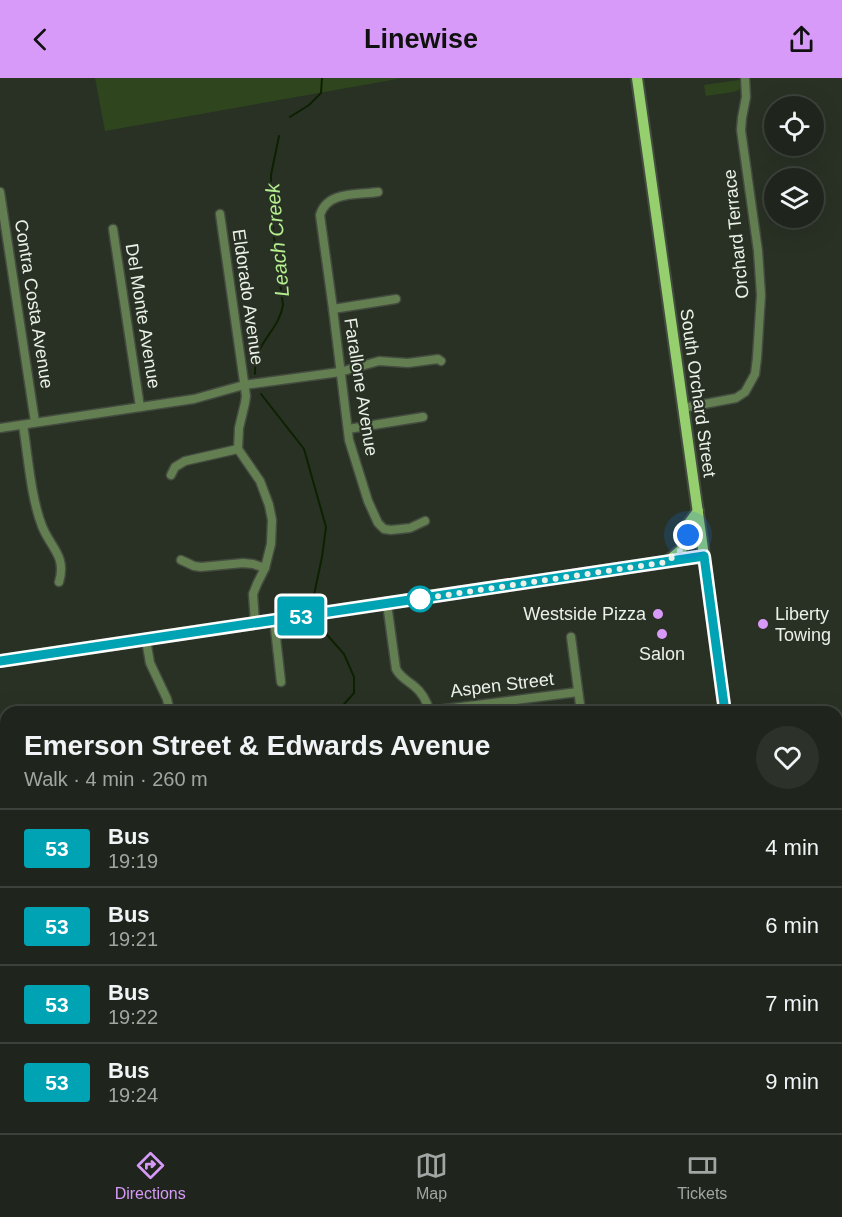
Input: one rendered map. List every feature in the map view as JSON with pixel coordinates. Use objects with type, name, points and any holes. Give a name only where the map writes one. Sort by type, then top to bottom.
[{"type":"main road","name":"South Orchard Street","points":[[637,78],[724,706]]},
{"type":"main road","points":[[667,562],[681,550],[690,522],[698,511]]},
{"type":"main road","points":[[0,661],[704,556]]},
{"type":"street","name":"Orchard Terrace","points":[[683,408],[736,398],[745,392],[755,374],[761,295],[758,251],[741,130],[746,97],[745,78]]},
{"type":"street","name":"Contra Costa Avenue","points":[[0,192],[35,422]]},
{"type":"street","name":"Farallone Avenue","points":[[378,192],[334,197],[322,209],[319,219],[349,440],[368,501],[378,523],[384,529],[391,530],[410,528],[425,521]]},
{"type":"street","name":"Eldorado Avenue","points":[[219,214],[244,385],[245,403],[237,438],[238,449]]},
{"type":"street","name":"Del Monte Avenue","points":[[114,230],[140,407]]},
{"type":"street","name":"Farallone Avenue","points":[[333,309],[396,299]]},
{"type":"street","points":[[0,428],[194,399],[244,385],[340,372],[379,361],[394,363],[438,359],[441,361]]},
{"type":"street","points":[[348,429],[423,417]]},
{"type":"street","points":[[23,425],[42,528],[60,559],[59,582]]},
{"type":"street","points":[[171,475],[175,467],[185,460],[238,449],[260,481],[269,505],[272,537],[265,568],[253,594],[255,623]]},
{"type":"street","points":[[181,560],[201,567],[243,563],[265,568]]},
{"type":"street","points":[[387,604],[396,669],[401,677],[420,692],[427,706]]},
{"type":"street","points":[[274,620],[280,682]]},
{"type":"street","points":[[571,638],[580,706]]},
{"type":"street","points":[[146,640],[150,663],[168,706]]},
{"type":"street","name":"Aspen Street","points":[[473,706],[578,692]]},
{"type":"street","points":[[509,701],[510,706]]},
{"type":"green space","points":[[95,78],[403,78],[105,131]]},
{"type":"green space","points":[[739,80],[739,90],[706,96],[704,85]]},
{"type":"waterway","name":"Leach Creek","points":[[290,117],[309,105],[321,93],[322,78]]},
{"type":"waterway","name":"Leach Creek","points":[[255,374],[258,354],[276,323],[283,305],[271,215],[271,175],[279,136]]},
{"type":"waterway","name":"Leach Creek","points":[[261,394],[304,449],[326,527],[314,595]]},
{"type":"waterway","name":"Leach Creek","points":[[321,628],[344,654],[354,677],[354,693],[342,706]]},
{"type":"bus line","name":"53","points":[[0,661],[704,556],[724,706]]},
{"type":"place","name":"Westside Pizza","points":[[658,614]]},
{"type":"place","name":"Liberty Towing","points":[[763,624]]},
{"type":"place","name":"Salon","points":[[662,634]]},
{"type":"route","points":[[420,599],[413,600],[667,562],[681,550],[688,535]]}]
